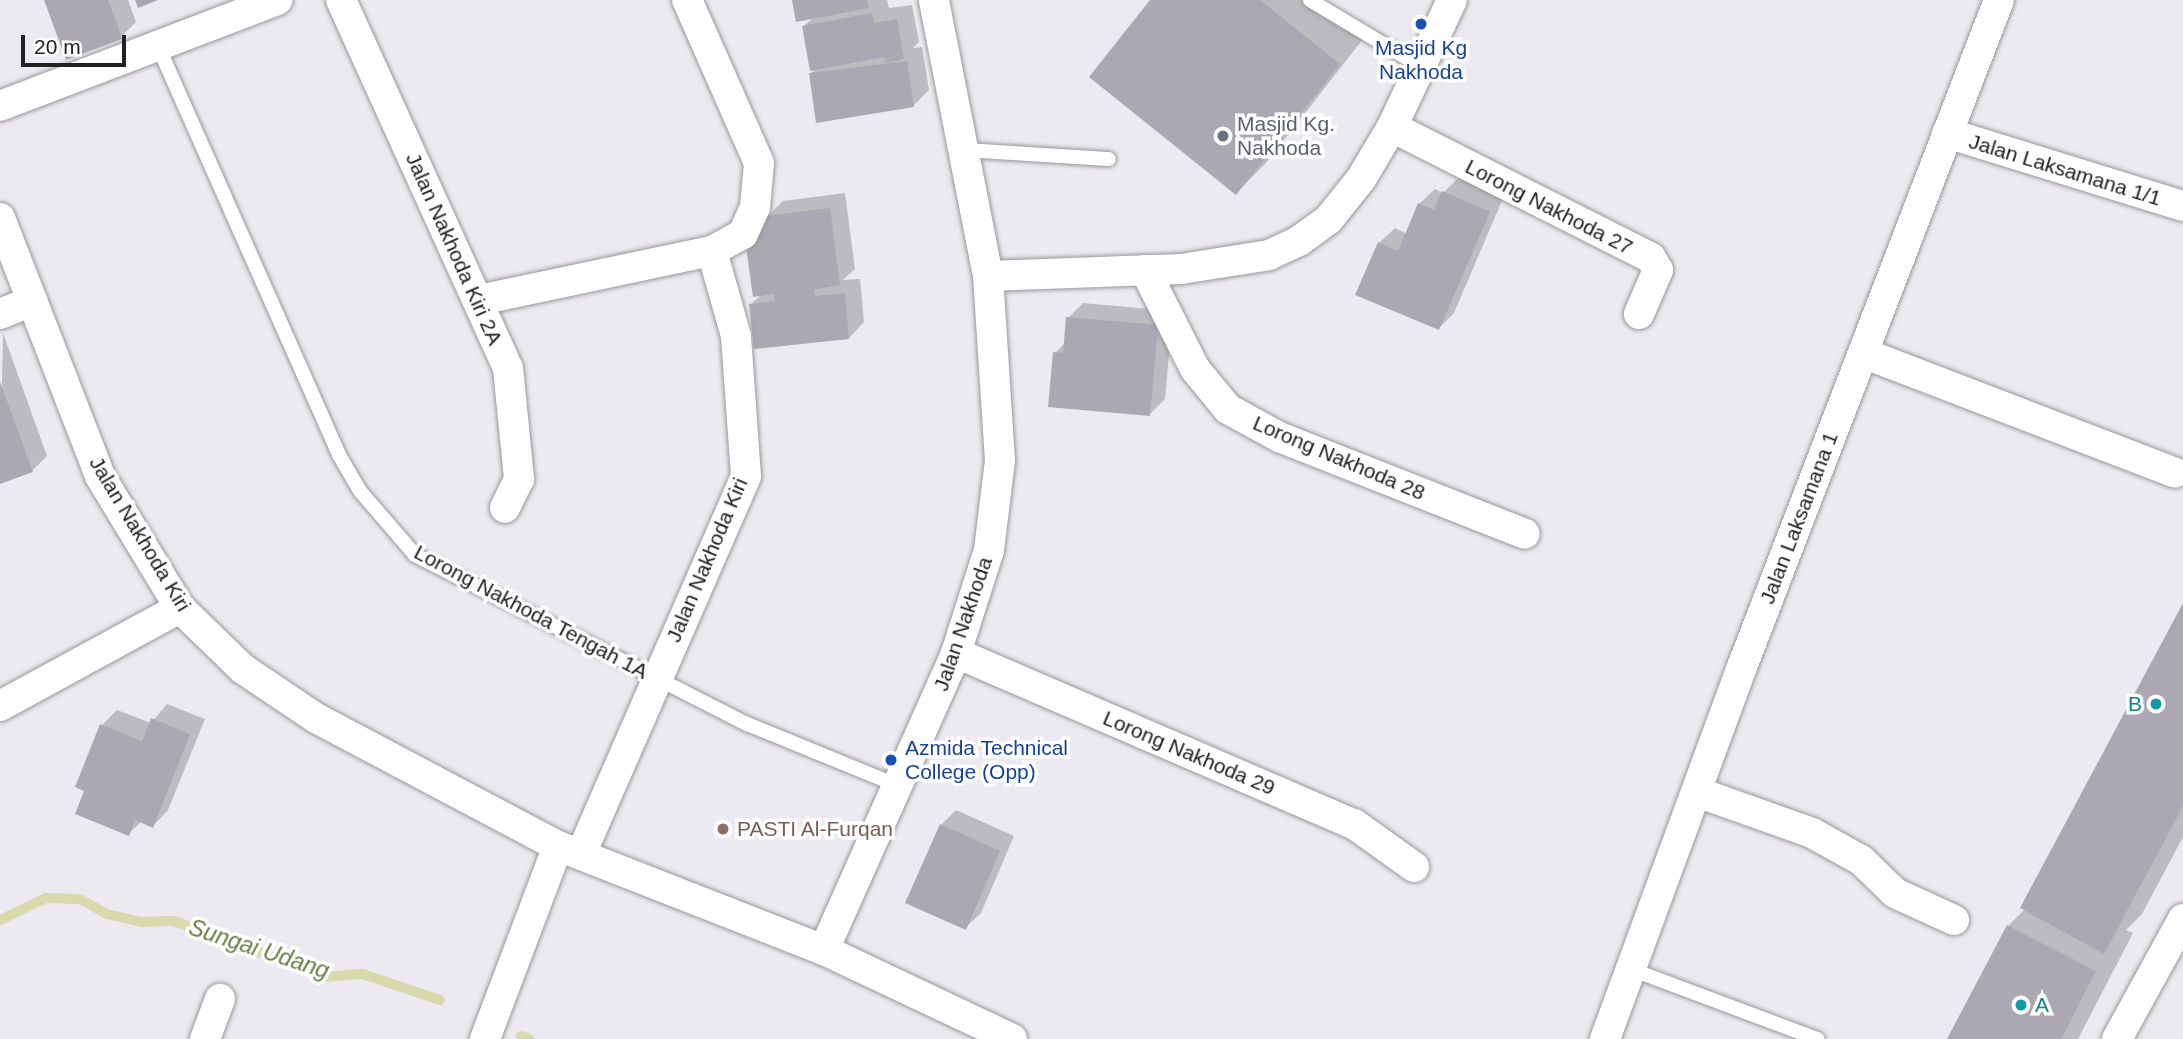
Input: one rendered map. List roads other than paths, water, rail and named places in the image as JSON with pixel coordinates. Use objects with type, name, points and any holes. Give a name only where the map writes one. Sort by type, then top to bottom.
[{"type":"street","points":[[0,106],[277,0]]},
{"type":"street","name":"Jalan Nakhoda Kiri 2A","points":[[341,0],[508,368],[519,479],[505,508]]},
{"type":"street","points":[[478,300],[712,251],[743,234],[755,207],[759,163],[687,0]]},
{"type":"street","name":"Jalan Nakhoda","points":[[824,950],[956,653],[989,550],[1000,461],[988,276],[934,0]]},
{"type":"street","points":[[988,276],[1145,270],[1269,255],[1299,241],[1329,219],[1361,179],[1392,127],[1452,0]]},
{"type":"street","name":"Jalan Laksamana 1","points":[[1605,1039],[1999,0]]},
{"type":"street","name":"Lorong Nakhoda 27","points":[[1392,127],[1651,258],[1658,270],[1639,314]]},
{"type":"street","name":"Jalan Laksamana 1/1","points":[[1947,134],[2183,206]]},
{"type":"street","name":"Jalan Nakhoda Kiri","points":[[0,218],[100,475],[180,608],[243,669],[316,718],[569,850],[824,950],[1012,1039]]},
{"type":"street","name":"Jalan Nakhoda Kiri","points":[[569,850],[655,679],[746,476],[736,336],[712,251]]},
{"type":"street","name":"Lorong Nakhoda 28","points":[[1145,270],[1195,369],[1228,409],[1279,437],[1525,534]]},
{"type":"street","points":[[0,314],[32,302]]},
{"type":"street","points":[[1863,353],[2175,473]]},
{"type":"street","points":[[0,706],[180,608]]},
{"type":"street","name":"Lorong Nakhoda 29","points":[[956,653],[1354,824],[1414,867]]},
{"type":"street","points":[[1697,792],[1812,833],[1861,860],[1895,893],[1954,920]]},
{"type":"street","points":[[485,1039],[569,850]]},
{"type":"street","points":[[2117,1039],[2183,919]]},
{"type":"street","points":[[205,1039],[220,999]]},
{"type":"lane","points":[[1310,0],[1420,66]]},
{"type":"lane","name":"Lorong Nakhoda Tengah 1A","points":[[158,46],[339,454],[360,491],[415,555],[747,724],[899,786]]},
{"type":"lane","points":[[964,150],[1109,159]]},
{"type":"lane","points":[[1633,970],[1818,1039]]},
{"type":"waterway","name":"Sungai Udang","points":[[0,920],[46,898],[80,899],[107,914],[141,922],[174,921],[326,977],[363,974],[440,1000]]},
{"type":"waterway","name":"Sungai Udang","points":[[521,1036],[529,1039]]},
{"type":"place","name":"Masjid Kg Nakhoda","points":[[1421,24]]},
{"type":"place","name":"Masjid Kg. Nakhoda","points":[[1223,136]]},
{"type":"place","name":"B","points":[[2156,704]]},
{"type":"place","name":"Azmida Technical College (Opp)","points":[[891,760]]},
{"type":"place","name":"PASTI Al-Furqan","points":[[723,829]]},
{"type":"place","name":"A","points":[[2021,1005]]}]
